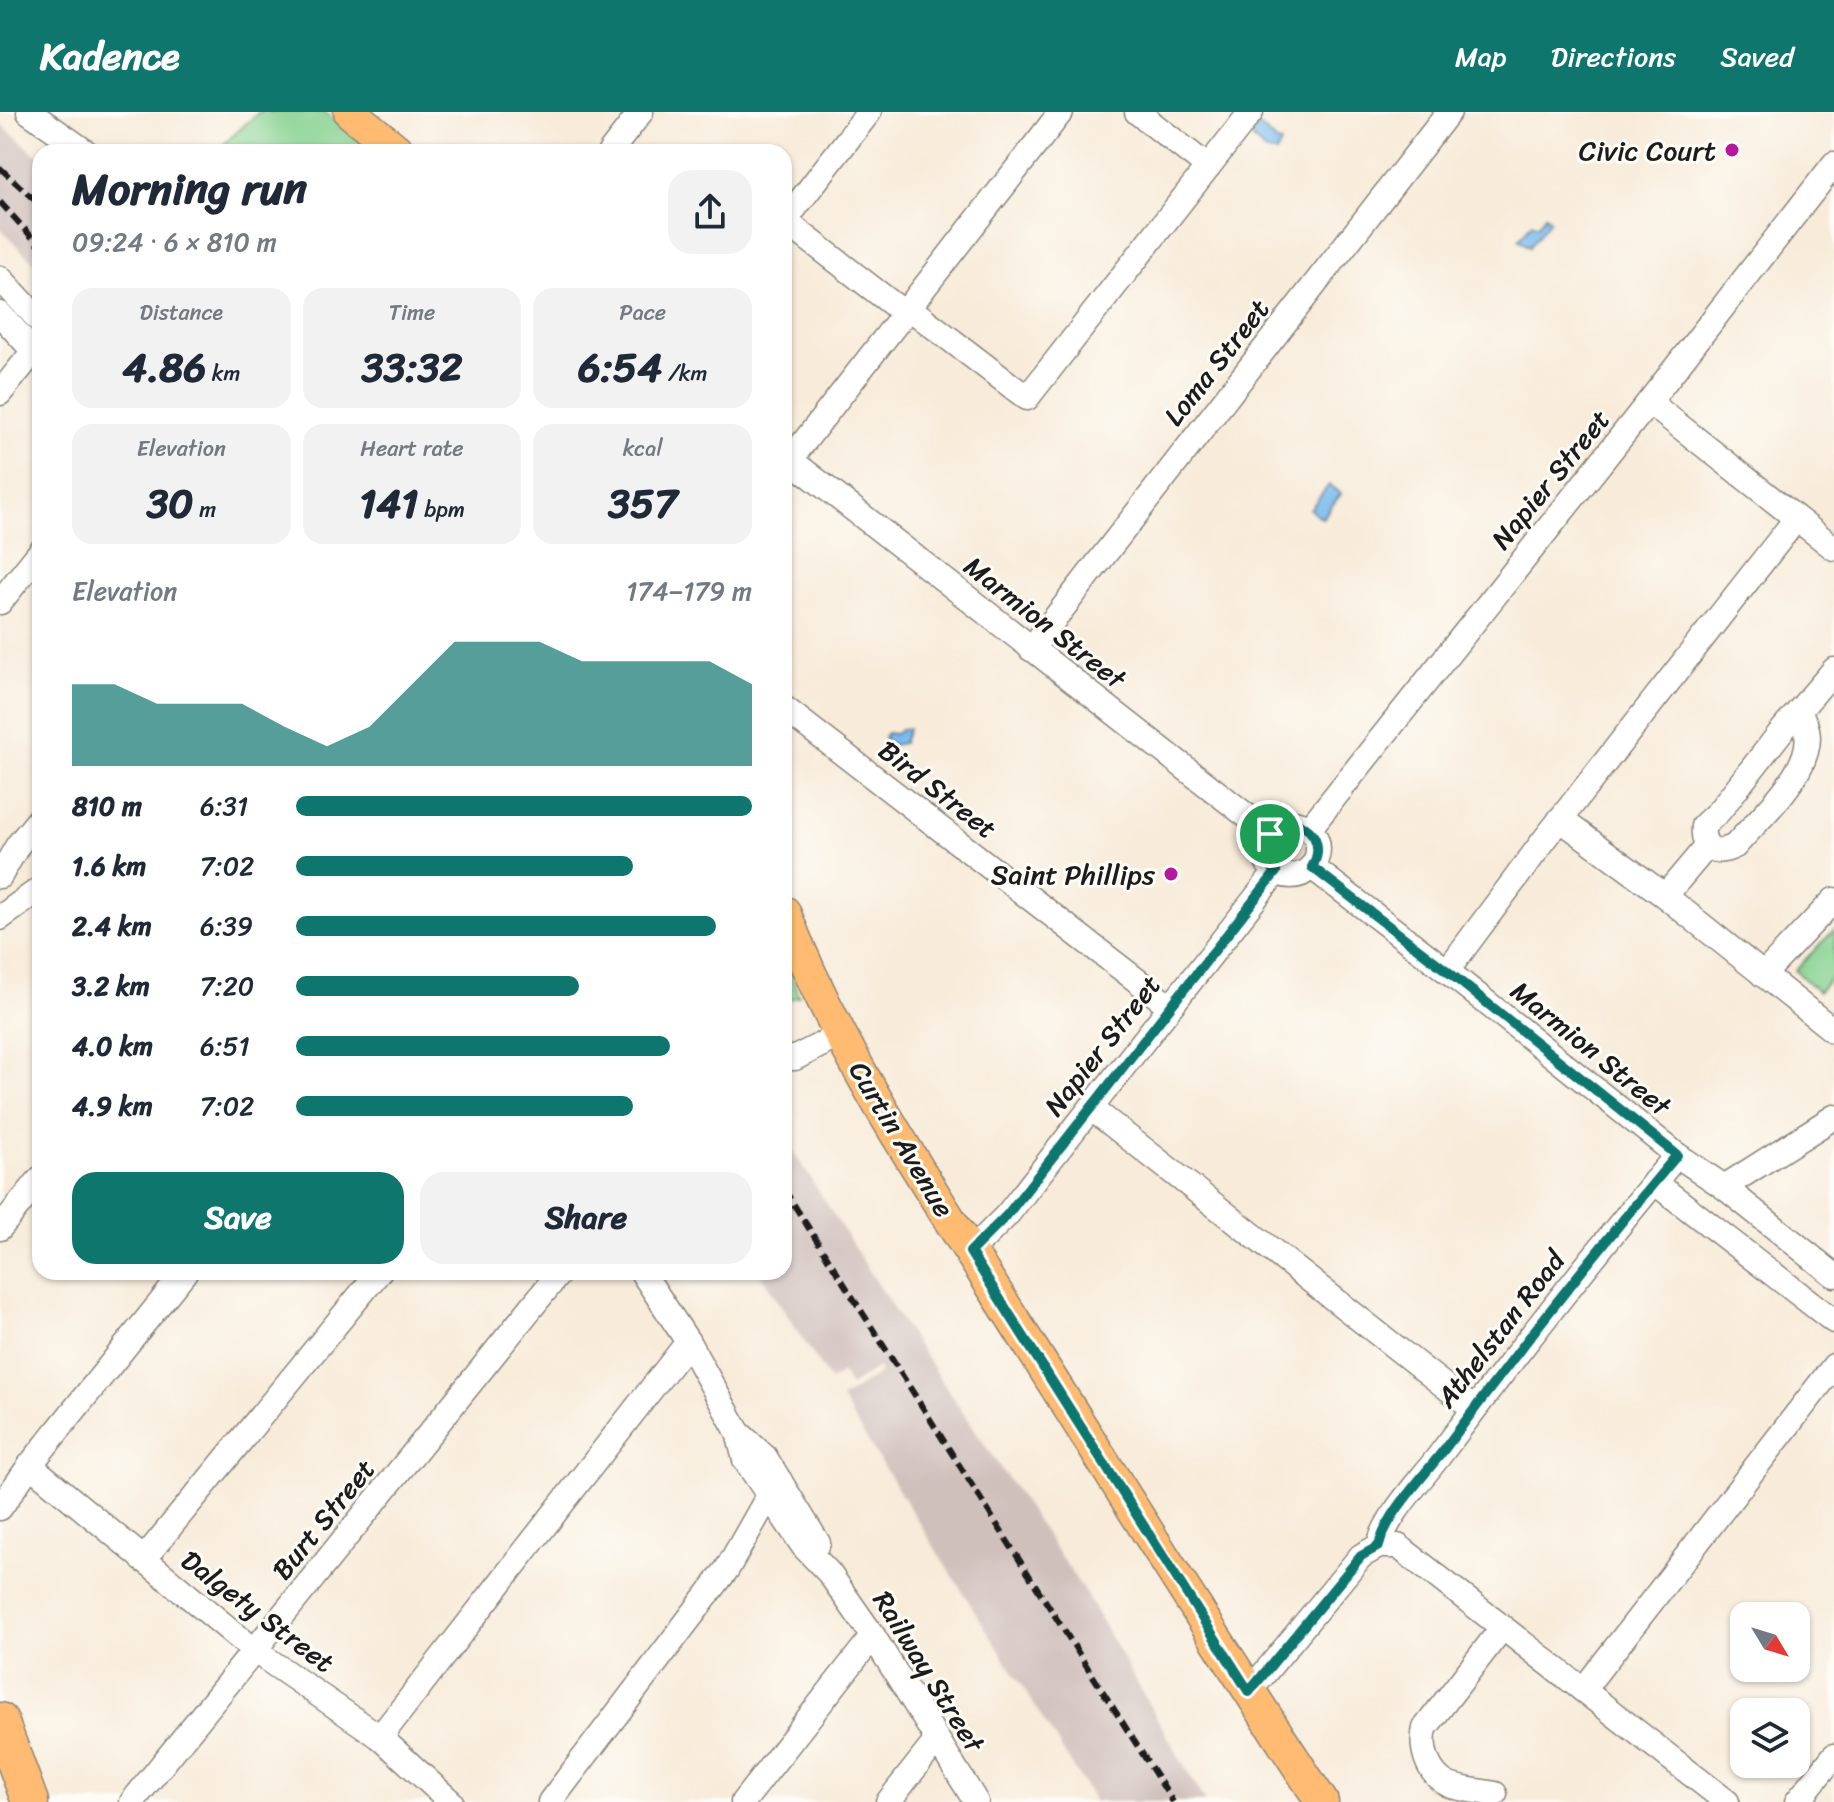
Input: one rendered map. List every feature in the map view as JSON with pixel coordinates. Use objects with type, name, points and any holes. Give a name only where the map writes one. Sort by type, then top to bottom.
[{"type":"highway","points":[[0,1721],[30,1802]]},
{"type":"highway","points":[[0,1784],[6,1802]]},
{"type":"main road","points":[[350,112],[389,144]]},
{"type":"main road","name":"Curtin Avenue","points":[[792,930],[840,1035],[912,1160],[1322,1802]]},
{"type":"street","points":[[29,112],[75,144]]},
{"type":"street","points":[[616,144],[641,112]]},
{"type":"street","points":[[792,211],[869,112]]},
{"type":"street","points":[[792,451],[1061,112]]},
{"type":"street","points":[[1137,112],[1208,167]]},
{"type":"street","points":[[792,227],[899,309],[908,307],[1027,398],[1251,112]]},
{"type":"street","name":"Loma Street","points":[[1031,649],[1449,112]]},
{"type":"street","name":"Napier Street","points":[[1309,829],[1834,164]]},
{"type":"street","points":[[0,278],[32,312]]},
{"type":"street","points":[[0,314],[32,349]]},
{"type":"street","points":[[0,393],[32,359]]},
{"type":"street","points":[[1649,402],[1796,519],[1829,534]]},
{"type":"street","name":"Marmion Street","points":[[792,461],[1270,834]]},
{"type":"street","points":[[1447,971],[1560,819],[1796,519]]},
{"type":"street","points":[[0,602],[32,558]]},
{"type":"street","points":[[1798,712],[1812,727],[1814,743],[1811,759],[1802,775],[1735,846],[1714,851],[1702,838],[1703,826],[1719,811],[1798,712],[1834,670]]},
{"type":"street","name":"Bird Street","points":[[792,714],[1170,1006]]},
{"type":"street","points":[[1560,819],[1665,896],[1834,1031]]},
{"type":"street","points":[[1287,823],[1309,829],[1318,843],[1312,867],[1291,876],[1276,872],[1266,859],[1266,839],[1270,834],[1279,825],[1287,823]]},
{"type":"street","points":[[32,829],[3,870],[10,881],[25,892],[32,891]]},
{"type":"street","points":[[1665,896],[1707,846]]},
{"type":"street","name":"Marmion Street","points":[[1312,867],[1834,1275]]},
{"type":"street","name":"Napier Street","points":[[970,1252],[1007,1215],[1276,872]]},
{"type":"street","points":[[0,918],[32,895]]},
{"type":"street","points":[[1763,975],[1834,900]]},
{"type":"street","points":[[792,1058],[840,1035]]},
{"type":"street","points":[[1091,1108],[1474,1409]]},
{"type":"street","points":[[1724,1187],[1834,1117]]},
{"type":"street","name":"Athelstan Road","points":[[1249,1692],[1361,1556],[1388,1546],[1391,1521],[1474,1409],[1677,1155]]},
{"type":"street","points":[[1654,1182],[1834,1321]]},
{"type":"street","points":[[0,1228],[32,1189]]},
{"type":"street","points":[[0,1508],[30,1465],[179,1280]]},
{"type":"street","points":[[143,1560],[372,1280]]},
{"type":"street","name":"Burt Street","points":[[140,1799],[554,1280]]},
{"type":"street","name":"Railway Street","points":[[647,1280],[688,1342],[738,1432],[745,1460],[816,1537],[829,1573],[873,1636],[976,1802]]},
{"type":"street","points":[[380,1737],[688,1342]]},
{"type":"street","points":[[1583,1690],[1834,1366]]},
{"type":"street","name":"Dalgety Street","points":[[30,1465],[255,1651],[380,1737],[451,1802]]},
{"type":"street","points":[[550,1802],[727,1569],[756,1540],[780,1496]]},
{"type":"street","points":[[1388,1546],[1502,1628],[1727,1802]]},
{"type":"street","points":[[1495,1794],[1463,1795],[1433,1769],[1423,1752],[1422,1741],[1425,1728],[1502,1628]]},
{"type":"street","points":[[743,1802],[873,1636]]},
{"type":"street","points":[[888,1802],[937,1740]]},
{"type":"street","points":[[1797,1802],[1834,1756]]},
{"type":"shaded area","points":[[0,123],[32,151],[32,261],[0,228]]},
{"type":"shaded area","points":[[792,1150],[909,1333],[1084,1591],[1205,1802],[1095,1802],[841,1399],[880,1373],[879,1370],[877,1368],[850,1386],[842,1373],[830,1381],[764,1280],[792,1280]]},
{"type":"green space","points":[[259,112],[324,112],[365,144],[224,144]]},
{"type":"green space","points":[[1834,930],[1834,975],[1818,992],[1795,970]]},
{"type":"green space","points":[[792,978],[799,996],[792,998]]},
{"type":"water","points":[[1257,125],[1281,144],[1276,153],[1267,152],[1253,140],[1251,130]]},
{"type":"water","points":[[1545,215],[1550,220],[1529,247],[1519,239],[1532,223],[1537,226]]},
{"type":"water","points":[[1329,485],[1341,494],[1322,518],[1310,509]]},
{"type":"water","points":[[901,729],[908,729],[903,743],[892,745],[886,742],[884,737],[887,733],[895,734]]},
{"type":"railway","points":[[0,168],[32,198]]},
{"type":"railway","points":[[0,202],[32,237]]},
{"type":"railway","points":[[792,1202],[1173,1802]]},
{"type":"place","name":"Civic Court","points":[[1732,150]]},
{"type":"place","name":"Saint Phillips","points":[[1171,874]]},
{"type":"route","points":[[1287,823],[1309,829],[1318,843],[1312,867],[1677,1155],[1474,1409],[1398,1510],[1383,1532],[1379,1546],[1361,1556],[1249,1692],[970,1252],[1007,1215],[1276,872],[1266,859],[1266,839],[1270,834],[1279,825],[1287,823]]}]
